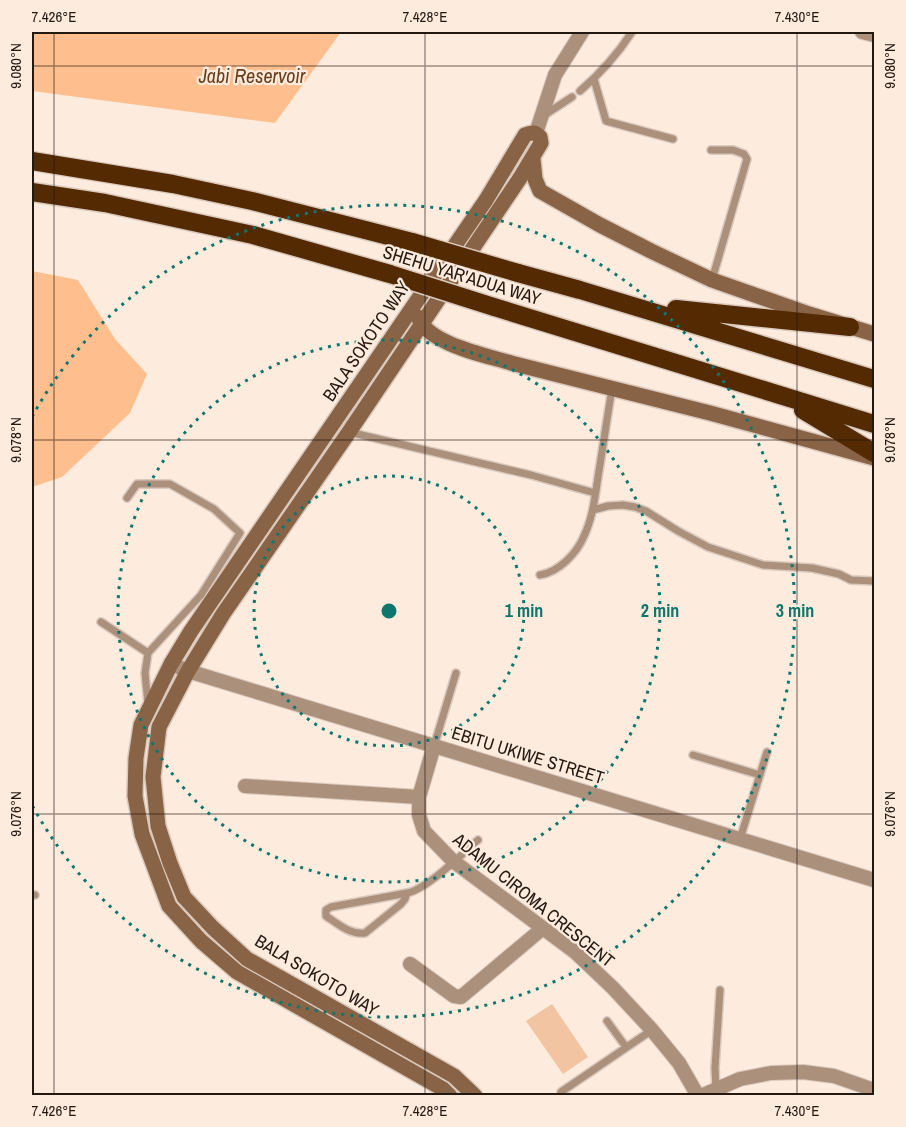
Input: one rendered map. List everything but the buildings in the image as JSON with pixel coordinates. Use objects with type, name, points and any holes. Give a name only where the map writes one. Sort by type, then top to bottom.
[{"type":"highway","name":"SHEHU YAR'ADUA WAY","points":[[32,160],[241,198],[412,242],[874,379]]},
{"type":"highway","name":"SHEHU YAR'ADUA WAY","points":[[32,192],[180,218],[253,235],[390,274],[874,424]]},
{"type":"highway","points":[[580,290],[668,308],[850,327]]},
{"type":"highway","points":[[694,369],[803,410],[874,453]]},
{"type":"street","points":[[536,133],[555,75],[582,32]]},
{"type":"street","points":[[862,32],[874,35]]},
{"type":"street","name":"BALA SOKOTO WAY","points":[[450,1095],[237,972],[201,941],[169,906],[142,834],[135,796],[136,758],[141,725],[171,664],[247,536],[421,295],[486,200],[525,135],[531,132],[540,137],[541,143],[533,159],[223,614],[188,671],[159,727],[153,777],[158,825],[170,862],[184,897],[213,928],[248,959],[454,1076],[475,1095]]},
{"type":"street","points":[[533,159],[536,185],[540,191],[651,251],[712,280],[874,334]]},
{"type":"street","points":[[486,200],[495,191],[515,186],[548,196]]},
{"type":"street","points":[[421,295],[417,310],[419,320],[440,340]]},
{"type":"street","points":[[408,344],[418,339],[440,340],[511,363],[874,458]]},
{"type":"street","name":"EBITU UKIWE STREET","points":[[171,664],[874,880]]},
{"type":"street","name":"ADAMU CIROMA CRESCENT","points":[[434,746],[420,797],[418,815],[424,831],[453,861],[575,952],[613,987],[679,1063],[700,1095]]},
{"type":"street","points":[[245,786],[420,797]]},
{"type":"street","points":[[410,964],[453,996],[461,997],[543,928]]},
{"type":"street","points":[[700,1095],[740,1079],[771,1073],[803,1072],[834,1076],[874,1090]]},
{"type":"lane","points":[[580,90],[594,79],[618,53],[632,32]]},
{"type":"lane","points":[[594,79],[606,121],[674,139]]},
{"type":"lane","points":[[541,117],[572,97]]},
{"type":"lane","points":[[711,150],[733,150],[744,154],[747,159],[712,280]]},
{"type":"lane","points":[[540,575],[548,574],[559,567],[579,546],[585,535],[593,510],[612,389]]},
{"type":"lane","points":[[349,432],[531,475],[595,493]]},
{"type":"lane","points":[[127,498],[137,484],[170,484],[214,509],[247,536],[201,595],[148,653],[145,673],[149,709]]},
{"type":"lane","points":[[593,510],[616,506],[635,507],[708,547],[755,563],[812,568],[851,579],[874,581]]},
{"type":"lane","points":[[101,622],[148,653]]},
{"type":"lane","points":[[434,746],[456,673]]},
{"type":"lane","points":[[740,839],[767,752]]},
{"type":"lane","points":[[693,755],[760,775]]},
{"type":"lane","points":[[407,893],[400,904],[365,933],[352,932],[326,916],[326,910],[331,907],[407,893],[414,892],[478,840]]},
{"type":"lane","points":[[716,1090],[715,1068],[720,990]]},
{"type":"lane","points":[[607,1021],[626,1047]]},
{"type":"lane","points":[[561,1092],[652,1030]]},
{"type":"shaded area","points":[[552,1004],[588,1057],[563,1074],[526,1021]]},
{"type":"water","name":"Jabi Reservoir","points":[[32,32],[341,32],[275,123],[32,91]]},
{"type":"water","points":[[32,271],[78,280],[115,339],[147,374],[130,413],[62,477],[32,487]]}]
